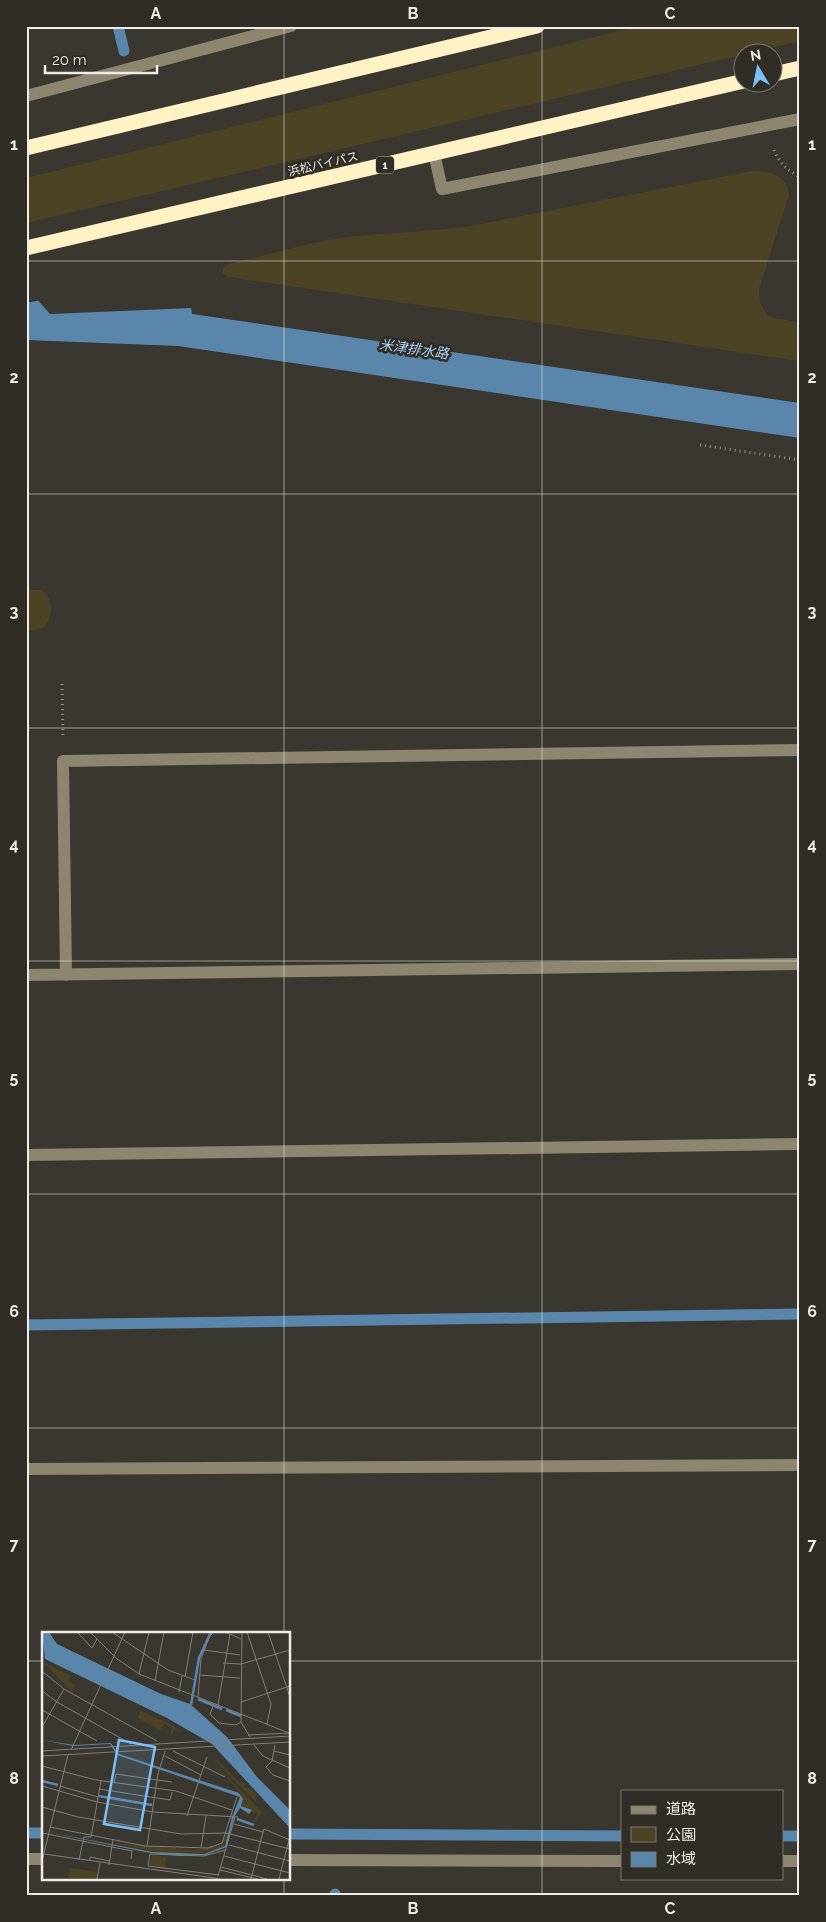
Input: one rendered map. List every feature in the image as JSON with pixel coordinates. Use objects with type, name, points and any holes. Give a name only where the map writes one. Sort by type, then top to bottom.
[{"type":"highway","points":[[26,148],[537,26]]},
{"type":"highway","points":[[784,72],[800,68]]},
{"type":"highway","name":"浜松バイパス","points":[[26,248],[734,83]]},
{"type":"street","points":[[26,96],[277,28],[291,26]]},
{"type":"street","points":[[434,153],[442,189],[800,119]]},
{"type":"street","points":[[66,975],[63,761],[800,750]]},
{"type":"street","points":[[26,976],[800,964]]},
{"type":"street","points":[[26,1155],[800,1144]]},
{"type":"street","points":[[26,1469],[800,1465]]},
{"type":"street","points":[[26,1859],[42,1859]]},
{"type":"street","points":[[290,1860],[621,1861]]},
{"type":"street","points":[[784,1861],[800,1862]]},
{"type":"path","points":[[769,125],[773,148],[778,160],[788,170],[800,177]]},
{"type":"path","points":[[700,445],[800,460]]},
{"type":"path","points":[[62,684],[63,761]]},
{"type":"green space","points":[[639,26],[800,26],[800,41],[784,45],[784,42],[734,42],[734,57],[26,223],[26,178]]},
{"type":"green space","points":[[752,171],[771,173],[781,179],[788,188],[789,195],[759,289],[760,303],[767,315],[800,322],[800,361],[228,277],[223,274],[223,268],[229,264],[318,242],[364,235],[471,226]]},
{"type":"green space","points":[[42,590],[47,594],[51,613],[45,626],[36,630],[26,630],[26,591]]},
{"type":"water","name":"米津排水路","points":[[26,287],[50,314],[191,308],[192,314],[800,403],[800,438],[178,346],[26,340]]},
{"type":"pier","points":[[26,285],[28,286],[41,300],[26,303]]},
{"type":"waterway","points":[[118,26],[124,51]]},
{"type":"waterway","points":[[26,1325],[800,1314]]},
{"type":"waterway","points":[[26,1833],[42,1833]]},
{"type":"waterway","points":[[290,1834],[621,1836]]},
{"type":"waterway","points":[[784,1836],[800,1836]]}]
